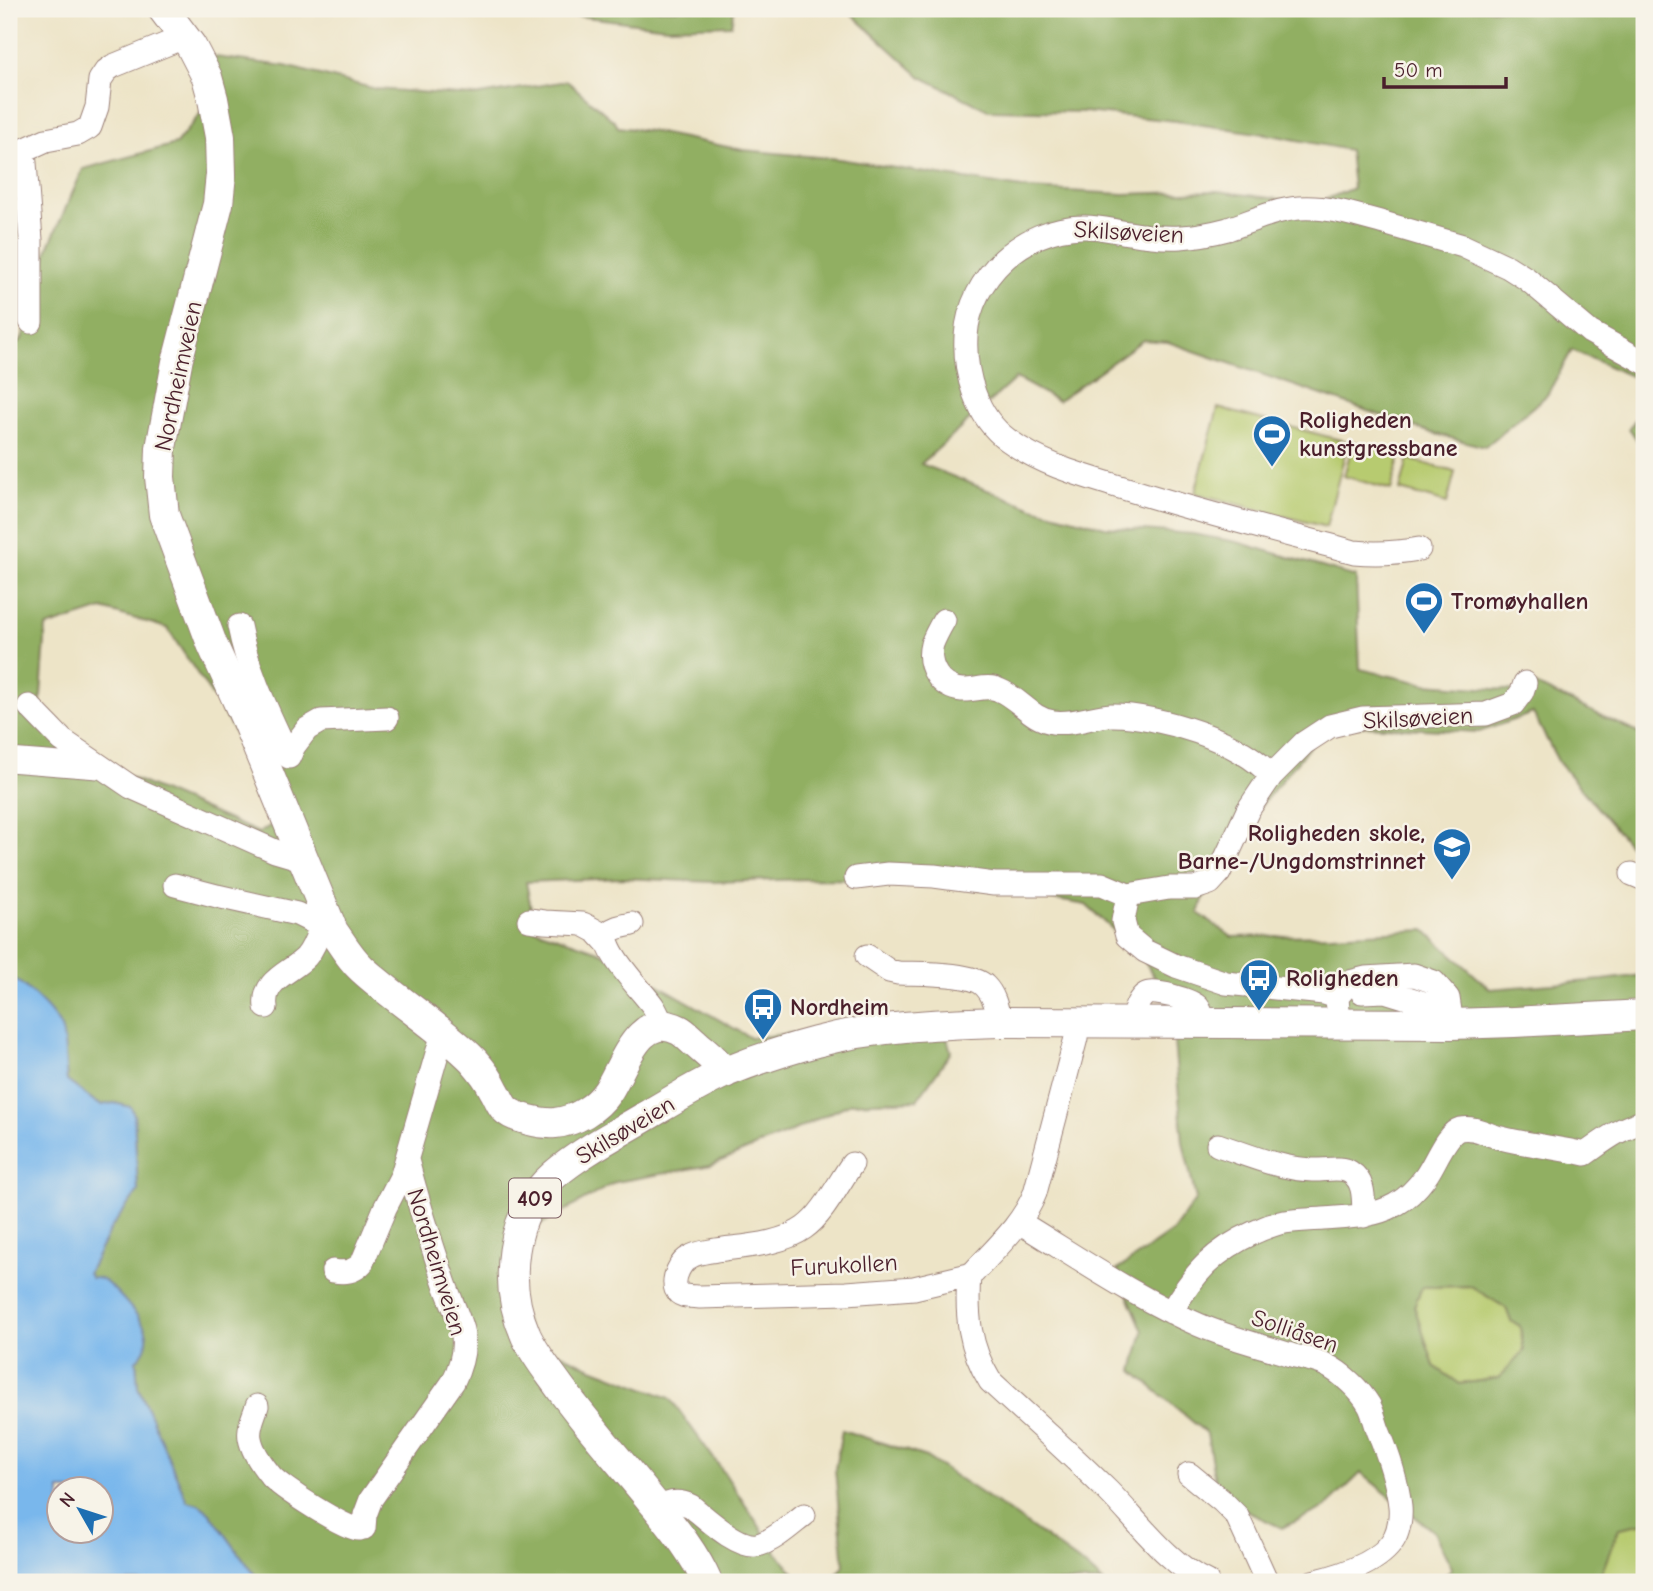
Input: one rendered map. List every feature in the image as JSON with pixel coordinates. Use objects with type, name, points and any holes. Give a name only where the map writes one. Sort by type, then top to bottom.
[{"type":"main road","name":"Nordheimveien","points":[[163,9],[191,46],[207,77],[220,137],[221,174],[218,204],[177,362],[160,448],[164,514],[212,644],[251,732],[327,929],[362,969],[474,1061],[489,1080],[505,1109],[520,1117],[541,1123],[554,1123],[583,1114],[607,1093],[628,1053],[643,1033],[662,1026]]},
{"type":"main road","name":"Skilsøveien","points":[[707,1582],[690,1550],[568,1399],[536,1354],[518,1312],[513,1284],[513,1262],[518,1231],[524,1216],[535,1197],[553,1176],[590,1150],[696,1087],[725,1073],[768,1056],[875,1031],[1000,1022],[1203,1023],[1338,1011],[1527,1022],[1643,1009]]},
{"type":"main road","points":[[662,1026],[677,1029],[719,1064],[725,1073]]},
{"type":"main road","points":[[696,1044],[696,1087]]},
{"type":"street","points":[[32,322],[31,240],[16,146],[78,134],[87,129],[97,107],[100,80],[106,71],[113,65],[184,37]]},
{"type":"street","name":"Skilsøveien","points":[[1419,549],[1399,553],[1354,552],[1193,510],[1129,490],[1036,457],[1018,447],[1004,438],[981,408],[968,373],[965,350],[967,326],[972,305],[983,283],[1010,253],[1035,238],[1062,229],[1099,228],[1157,237],[1181,237],[1227,229],[1282,211],[1299,208],[1330,210],[1366,218],[1478,252],[1527,279],[1590,332],[1644,362]]},
{"type":"street","points":[[944,620],[932,644],[931,656],[937,677],[946,686],[962,690],[999,689],[1034,715],[1055,723],[1119,715],[1172,723],[1216,739],[1254,760],[1271,776]]},
{"type":"street","points":[[239,626],[254,682],[289,757],[307,729],[321,721],[387,718]]},
{"type":"street","name":"Skilsøveien","points":[[856,878],[888,874],[934,876],[994,884],[1102,884],[1128,895],[1169,888],[1195,888],[1210,883],[1219,873],[1248,810],[1271,776],[1304,743],[1330,726],[1363,718],[1486,714],[1513,704],[1525,683]]},
{"type":"street","points":[[29,706],[62,740],[131,787],[275,851],[302,859]]},
{"type":"street","points":[[9,760],[101,768]]},
{"type":"street","points":[[175,885],[297,914],[327,929],[308,955],[269,987],[265,999],[266,1007]]},
{"type":"street","name":"Skilsøveien","points":[[1128,895],[1123,921],[1127,936],[1145,951],[1176,967],[1226,983],[1324,993],[1338,1011]]},
{"type":"street","points":[[529,920],[583,924],[596,931],[653,1005],[662,1026]]},
{"type":"street","points":[[606,942],[611,930],[632,924]]},
{"type":"street","points":[[867,956],[889,971],[898,973],[973,978],[986,986],[1000,1022]]},
{"type":"street","points":[[1338,1011],[1349,982],[1366,978],[1415,975],[1434,982],[1448,998],[1451,1017]]},
{"type":"street","points":[[1077,1023],[1076,1038],[1031,1205],[1019,1223],[969,1275],[967,1314],[971,1337],[981,1367],[990,1381],[1108,1491],[1170,1556],[1200,1580],[1207,1582]]},
{"type":"street","name":"Nordheimveien","points":[[333,1271],[356,1270],[362,1263],[402,1175],[443,1033]]},
{"type":"street","points":[[1171,1312],[1198,1271],[1237,1241],[1260,1230],[1284,1222],[1364,1216],[1384,1211],[1401,1202],[1418,1187],[1450,1135],[1457,1130],[1471,1128],[1500,1138],[1586,1154],[1614,1133],[1644,1122]]},
{"type":"street","points":[[1218,1145],[1273,1163],[1311,1171],[1341,1169],[1349,1172],[1361,1183],[1364,1216]]},
{"type":"street","name":"Nordheimveien","points":[[257,1406],[249,1436],[255,1453],[271,1476],[312,1507],[351,1528],[364,1528],[371,1499],[453,1382],[461,1366],[463,1352],[462,1331],[422,1215],[407,1160]]},
{"type":"street","name":"Furukollen","points":[[852,1164],[817,1216],[806,1227],[792,1236],[690,1256],[681,1264],[677,1273],[677,1291],[683,1296],[700,1297],[848,1293],[914,1288],[969,1275]]},
{"type":"street","name":"Solliåsen","points":[[1019,1223],[1171,1312],[1200,1326],[1327,1365],[1360,1392],[1369,1406],[1391,1461],[1400,1508],[1398,1528],[1394,1539],[1372,1560],[1344,1573],[1312,1582]]},
{"type":"street","points":[[1189,1474],[1237,1516],[1267,1582]]},
{"type":"street","points":[[658,1509],[670,1502],[684,1503],[729,1536],[751,1545],[758,1545],[782,1532],[804,1515]]},
{"type":"green space","points":[[520,9],[734,9],[731,25],[667,27]]},
{"type":"green space","points":[[846,9],[1644,9],[1644,382],[1572,350],[1547,395],[1485,447],[1432,433],[1168,342],[1143,340],[1058,401],[1016,378],[921,464],[1033,508],[1105,527],[1193,534],[1237,542],[1356,577],[1360,669],[1426,684],[1520,691],[1536,685],[1644,736],[1644,854],[1630,846],[1559,763],[1533,713],[1479,732],[1328,724],[1221,854],[1198,913],[1232,937],[1425,930],[1490,989],[1644,975],[1644,1523],[1619,1528],[1598,1582],[1440,1582],[1452,1568],[1434,1532],[1361,1473],[1326,1507],[1282,1528],[1218,1498],[1207,1434],[1133,1371],[1143,1331],[1117,1270],[1173,1231],[1196,1199],[1183,1142],[1174,1041],[1183,1029],[1142,956],[1086,905],[993,889],[900,880],[713,882],[622,878],[526,882],[535,929],[601,952],[751,1038],[846,1027],[944,1027],[951,1052],[917,1100],[851,1103],[711,1165],[616,1182],[531,1230],[510,1282],[532,1340],[587,1366],[670,1398],[777,1553],[801,1582],[260,1582],[209,1512],[198,1504],[187,1502],[138,1387],[136,1361],[88,1273],[111,1228],[138,1191],[134,1115],[130,1107],[115,1103],[97,1103],[67,1081],[62,1032],[25,987],[9,975],[9,351],[22,339],[48,248],[83,169],[176,144],[205,108],[192,54],[285,66],[376,89],[474,96],[567,81],[618,127],[743,150],[839,159],[1028,189],[1124,194],[1217,191],[1315,204],[1353,188],[1349,150],[1176,121],[1084,112],[988,110],[921,77]],"holes":[[[102,609],[167,628],[221,709],[270,792],[274,823],[259,833],[83,757],[40,709],[46,627]],[[1467,1286],[1506,1308],[1511,1321],[1520,1326],[1524,1351],[1499,1378],[1460,1384],[1434,1366],[1414,1306],[1422,1287]]]},
{"type":"green space","name":"Roligheden kunstgressbane","points":[[1218,408],[1348,442],[1326,527],[1195,493]]},
{"type":"green space","points":[[1644,410],[1644,450],[1629,428]]},
{"type":"green space","points":[[1353,442],[1400,455],[1391,490],[1344,476]]},
{"type":"green space","points":[[1408,459],[1455,472],[1447,503],[1400,490]]},
{"type":"green space","points":[[1467,1286],[1506,1308],[1511,1321],[1520,1325],[1524,1351],[1499,1378],[1460,1384],[1434,1366],[1414,1306],[1422,1287]]},
{"type":"green space","points":[[842,1430],[926,1457],[1008,1511],[1103,1582],[831,1582],[844,1566],[835,1469]]},
{"type":"green space","points":[[1644,1523],[1644,1582],[1598,1582],[1619,1528]]},
{"type":"water","points":[[9,975],[39,1000],[59,1024],[64,1043],[67,1081],[97,1103],[131,1107],[134,1115],[138,1191],[111,1228],[88,1273],[91,1278],[100,1279],[113,1288],[144,1326],[147,1344],[136,1361],[138,1387],[187,1501],[198,1504],[209,1512],[260,1582],[9,1582]]},
{"type":"place","name":"Roligheden kunstgressbane","points":[[1272,468]]},
{"type":"place","name":"Tromøyhallen","points":[[1424,635]]},
{"type":"place","name":"Roligheden skole, Barne-/Ungdomstrinnet","points":[[1452,881]]},
{"type":"place","name":"Roligheden","points":[[1259,1012]]},
{"type":"place","name":"Nordheim","points":[[763,1041]]}]
